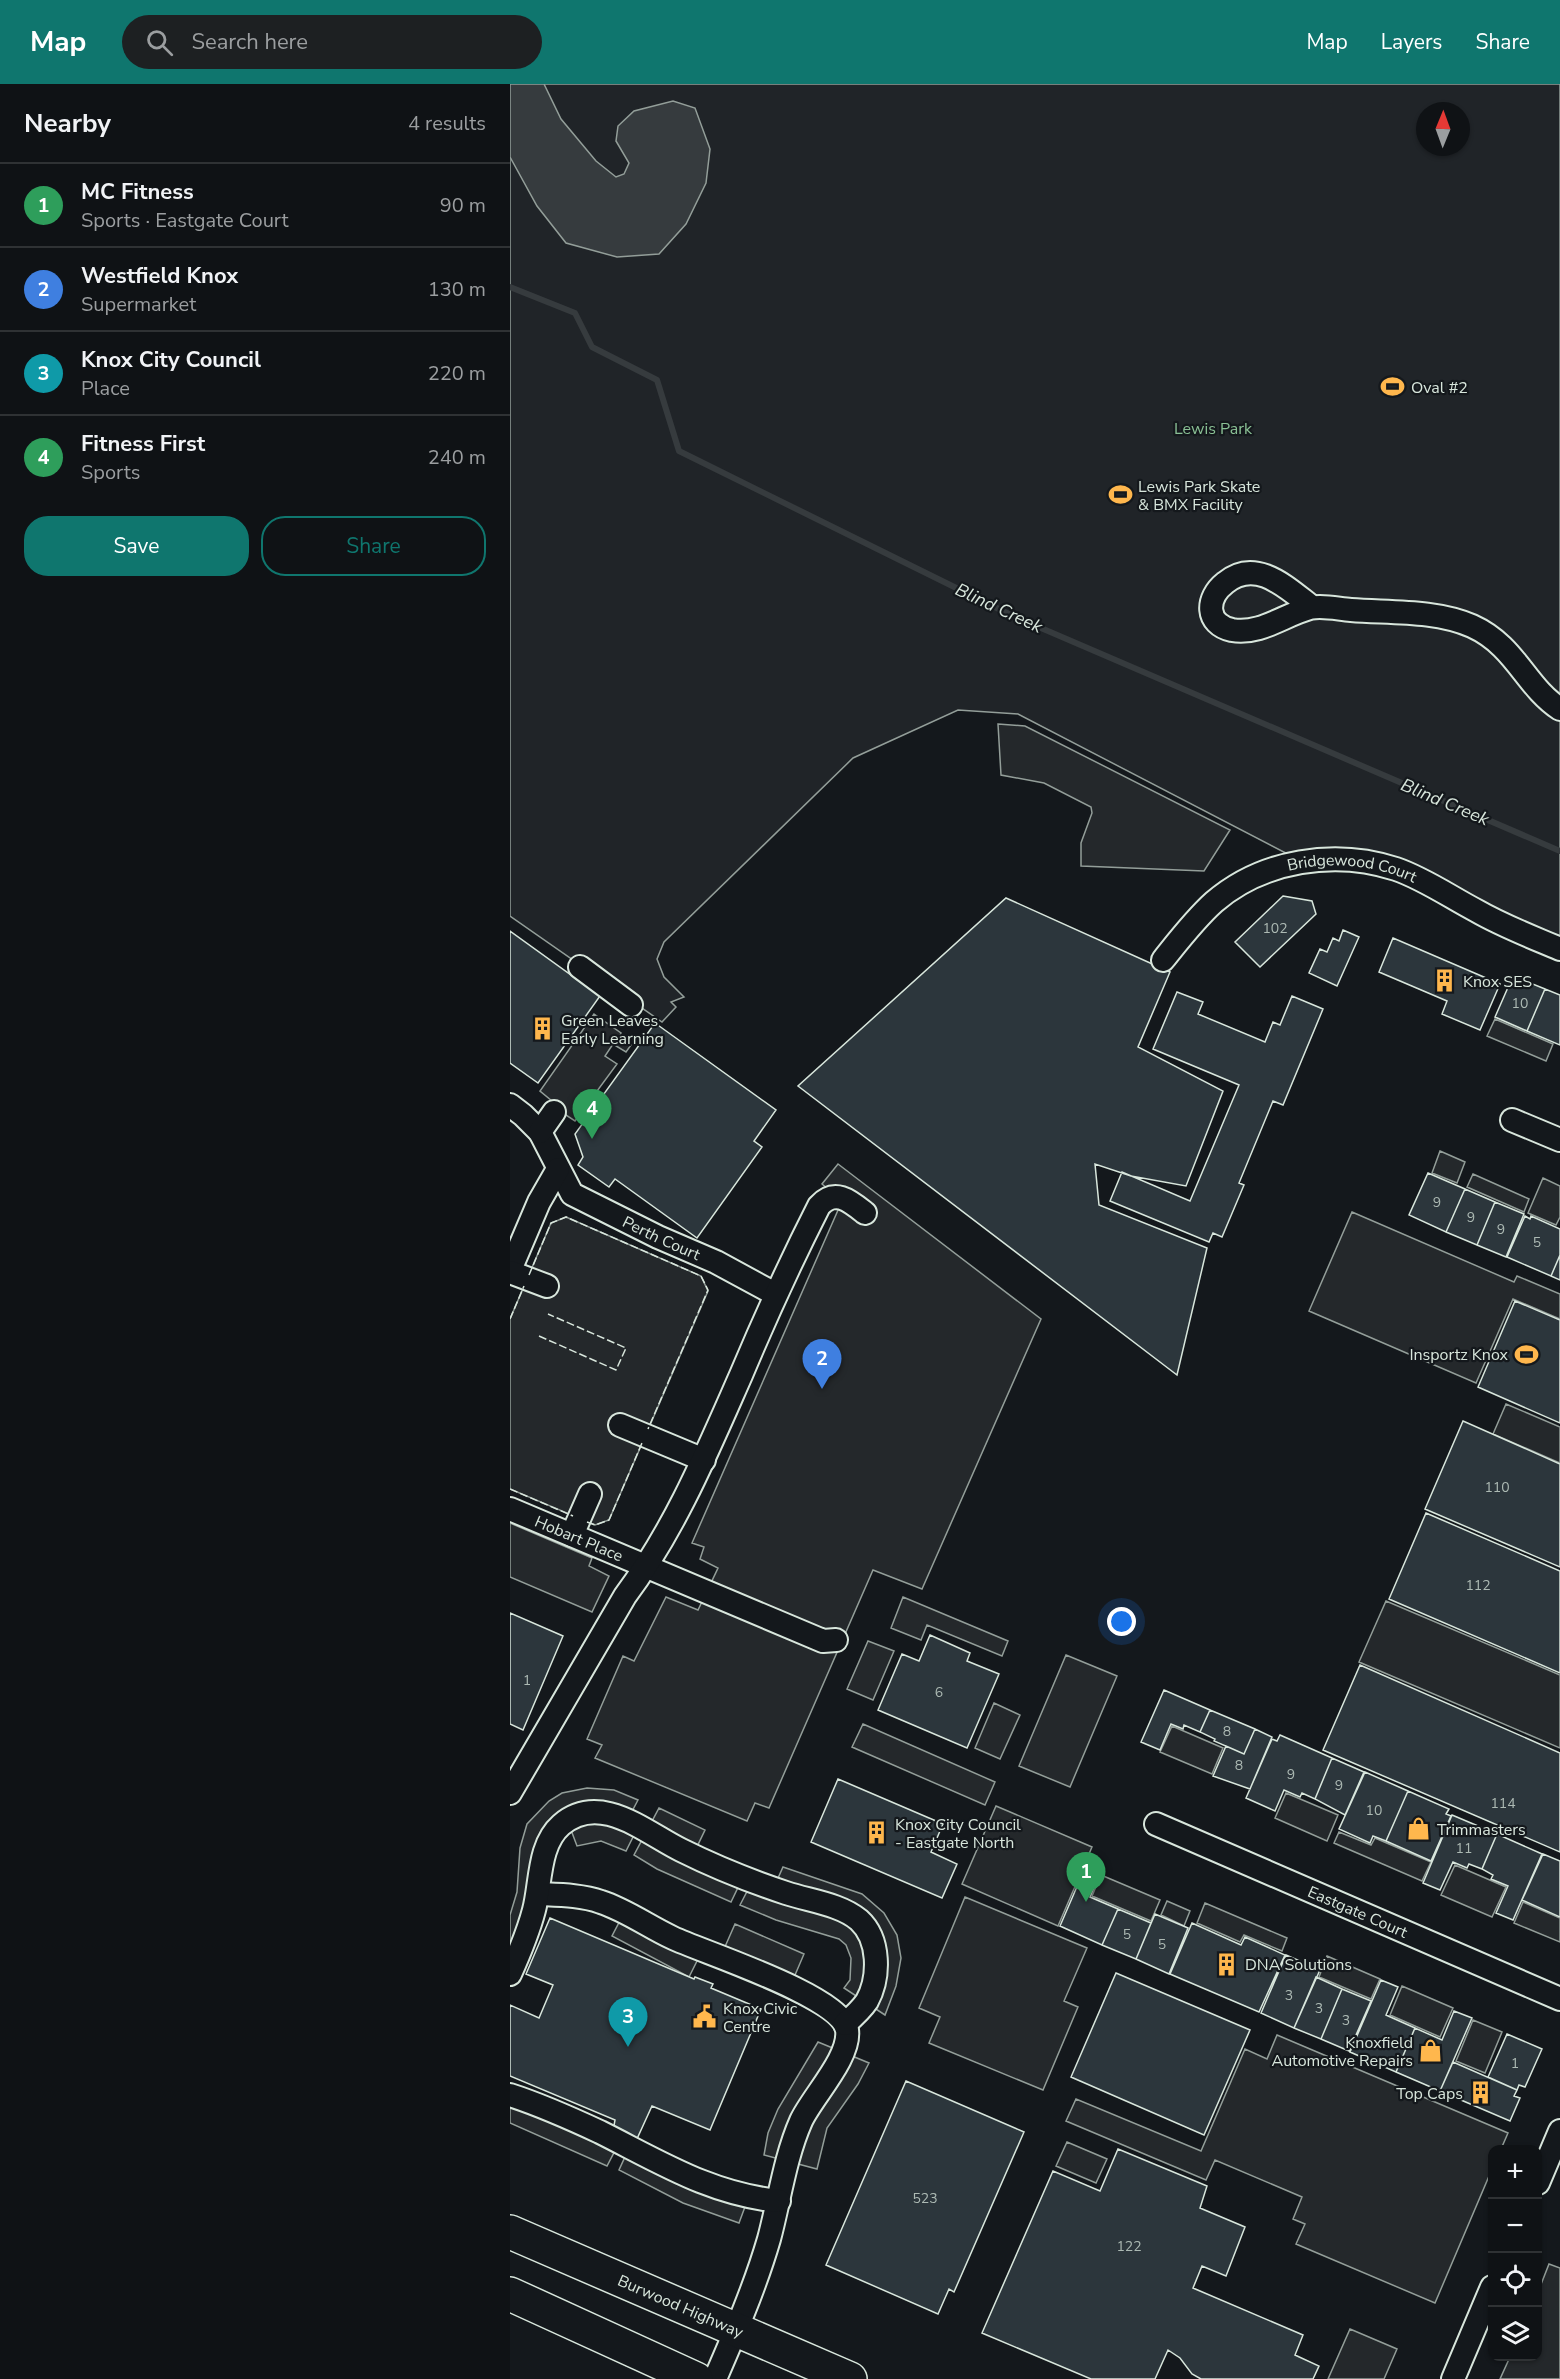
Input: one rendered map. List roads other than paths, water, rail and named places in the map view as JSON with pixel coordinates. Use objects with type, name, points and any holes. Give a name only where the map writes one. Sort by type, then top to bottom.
[{"type":"highway","name":"Burwood Highway","points":[[510,2232],[850,2379]]},
{"type":"highway","points":[[510,2294],[696,2379]]},
{"type":"street","points":[[1312,607],[1437,617],[1474,627],[1512,655],[1547,698],[1560,709]]},
{"type":"street","name":"Bridgewood Court","points":[[1163,960],[1203,913],[1231,889],[1274,869],[1318,860],[1364,863],[1394,869],[1424,882],[1492,919],[1560,949]]},
{"type":"street","points":[[580,967],[631,1005]]},
{"type":"street","points":[[510,1105],[540,1132],[554,1112]]},
{"type":"street","points":[[1512,1120],[1560,1140]]},
{"type":"street","name":"Perth Court","points":[[540,1132],[572,1194],[658,1238],[716,1262],[775,1294]]},
{"type":"street","points":[[547,1286],[510,1271],[539,1202],[558,1169]]},
{"type":"street","points":[[513,1779],[625,1596],[647,1566],[687,1495],[775,1294],[819,1206],[824,1200],[836,1196],[844,1198],[865,1213]]},
{"type":"street","points":[[620,1425],[704,1460]]},
{"type":"street","points":[[572,1534],[590,1494]]},
{"type":"street","name":"Hobart Place","points":[[510,1509],[823,1641],[836,1640]]},
{"type":"street","points":[[510,1974],[527,1933],[538,1894],[547,1846],[559,1826],[570,1819],[588,1814],[608,1814],[624,1818],[674,1847],[744,1879],[839,1909],[857,1919],[873,1942],[876,1958],[875,1975],[866,2003],[845,2024]]},
{"type":"street","name":"Eastgate Court","points":[[1156,1824],[1560,1999]]},
{"type":"street","points":[[538,1894],[588,1898],[612,1906],[675,1939],[807,1994],[835,2012],[845,2024],[847,2036],[839,2061],[810,2105],[796,2133],[759,2272],[715,2379]]},
{"type":"street","points":[[510,2095],[584,2124],[653,2160],[721,2190],[746,2197],[779,2201]]},
{"type":"street","points":[[1542,2174],[1560,2131]]},
{"type":"street","points":[[1453,2379],[1488,2296]]},
{"type":"waterway","name":"Blind Creek","points":[[510,287],[575,313],[592,347],[657,380],[679,451],[1011,615],[1560,851]]},
{"type":"place","name":"Oval #2","points":[[1393,387]]},
{"type":"place","name":"Lewis Park Skate & BMX Facility","points":[[1120,495]]},
{"type":"place","name":"Knox SES","points":[[1445,981]]},
{"type":"place","name":"Green Leaves Early Learning","points":[[543,1029]]},
{"type":"place","name":"Fitness First","points":[[592,1139]]},
{"type":"place","name":"Insportz Knox","points":[[1526,1354]]},
{"type":"place","name":"Westfield Knox","points":[[822,1389]]},
{"type":"place","name":"Trimmasters","points":[[1419,1829]]},
{"type":"place","name":"Knox City Council - Eastgate North","points":[[877,1833]]},
{"type":"place","name":"MC Fitness","points":[[1086,1902]]},
{"type":"place","name":"DNA Solutions","points":[[1227,1964]]},
{"type":"place","name":"Knox Civic Centre","points":[[705,2017]]},
{"type":"place","name":"Knox City Council","points":[[628,2047]]},
{"type":"place","name":"Knoxfield Automotive Repairs","points":[[1431,2051]]},
{"type":"place","name":"Top Caps","points":[[1481,2093]]},
{"type":"park label","name":"Lewis Park","points":[[1213,428]]}]
